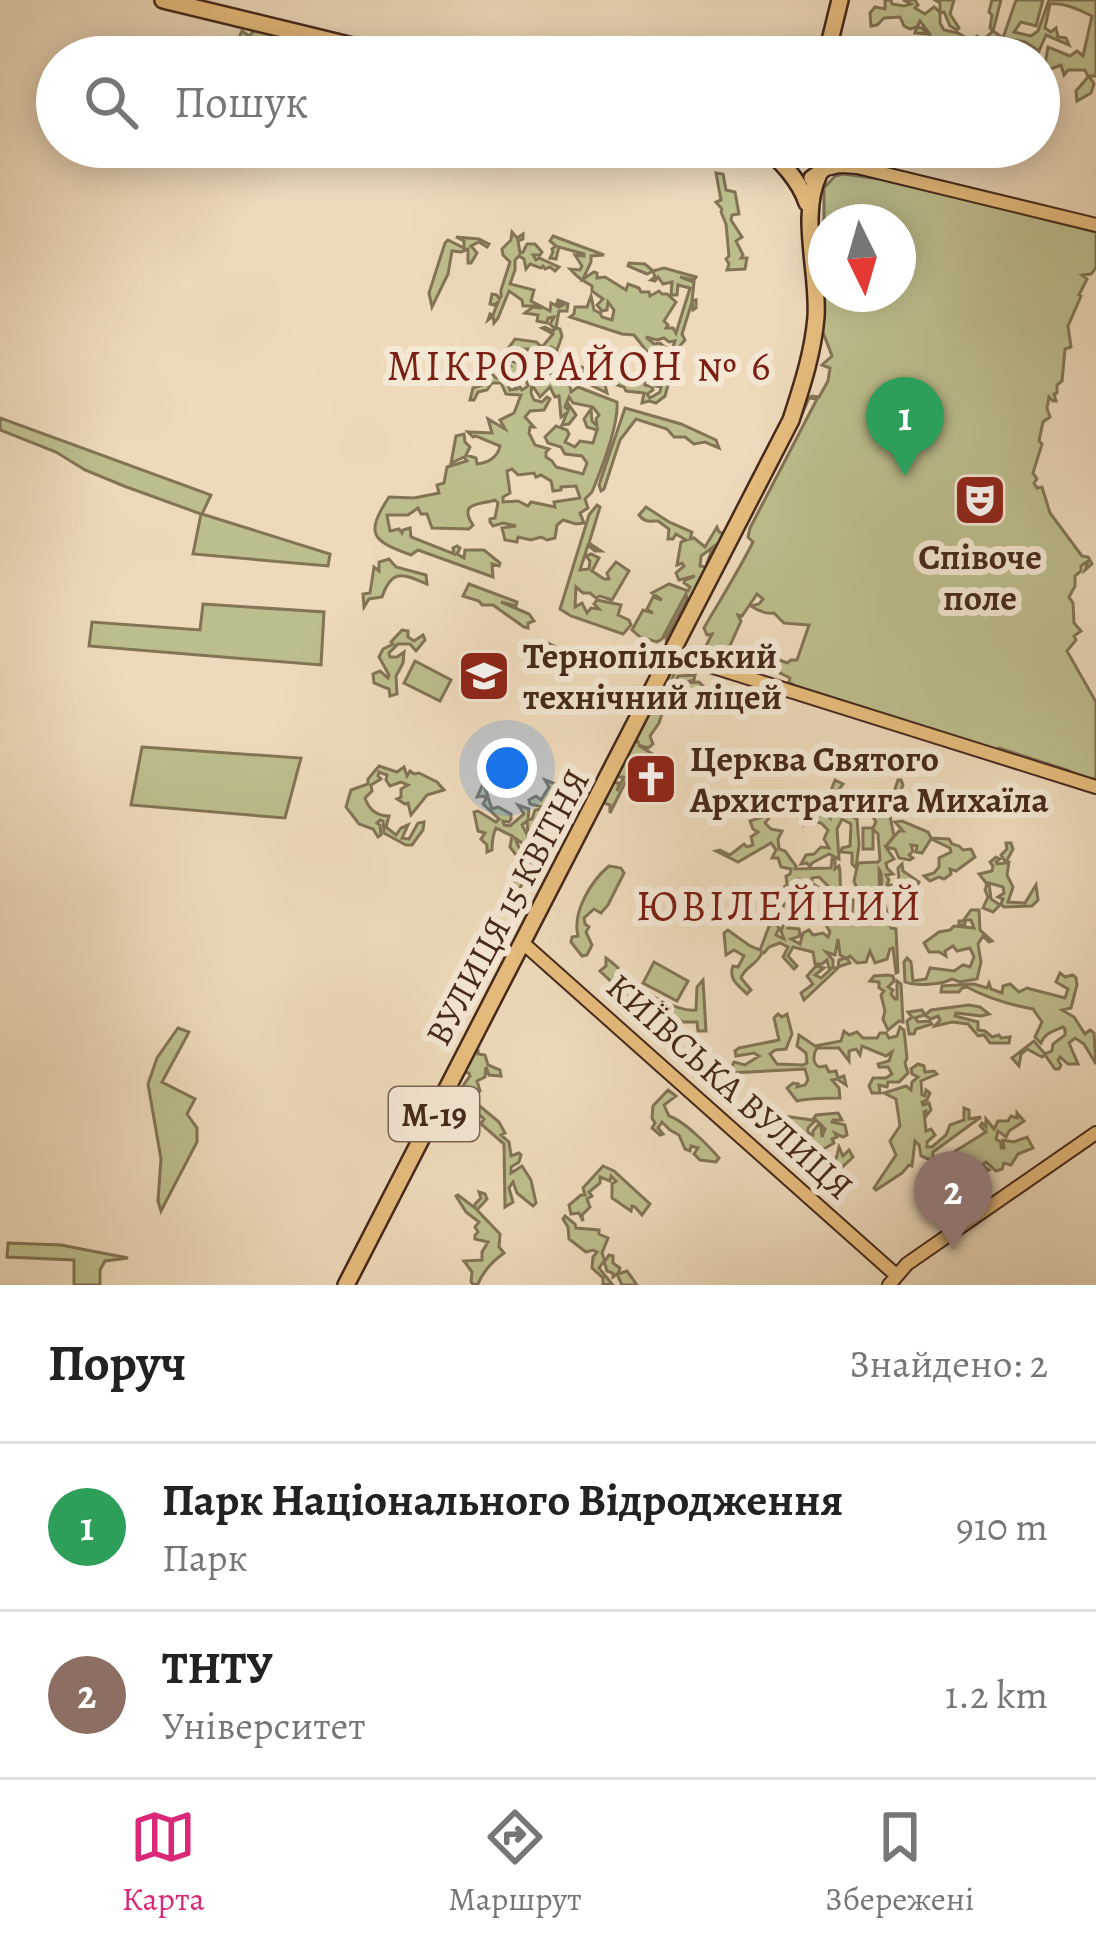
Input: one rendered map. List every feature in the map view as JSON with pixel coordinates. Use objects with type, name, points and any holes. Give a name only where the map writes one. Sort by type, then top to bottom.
[{"type":"highway","points":[[163,0],[311,36]]},
{"type":"highway","points":[[831,36],[840,0]]},
{"type":"highway","name":"М-19","points":[[788,168],[792,176]]},
{"type":"highway","name":"М-19","points":[[821,172],[823,168]]},
{"type":"highway","points":[[792,176],[808,179],[821,172]]},
{"type":"highway","name":"ВУЛИЦЯ 15 КВІТНЯ","points":[[812,204],[821,172]]},
{"type":"highway","name":"ВУЛИЦЯ 15 КВІТНЯ","points":[[792,176],[808,208]]},
{"type":"highway","name":"ВУЛИЦЯ 15 КВІТНЯ","points":[[346,1285],[772,460],[804,381],[816,312]]},
{"type":"main road","points":[[821,172],[834,168]]},
{"type":"main road","points":[[861,168],[1096,225]]},
{"type":"main road","points":[[673,654],[1096,787]]},
{"type":"main road","name":"КИЇВСЬКА ВУЛИЦЯ","points":[[523,943],[892,1280]]},
{"type":"main road","points":[[892,1280],[907,1264],[1096,1133]]},
{"type":"green space","points":[[885,0],[904,6],[911,4],[903,0],[915,0],[915,8],[925,14],[934,7],[940,12],[935,0],[954,0],[950,14],[959,28],[950,26],[944,12],[940,23],[944,30],[963,36],[930,36],[920,21],[910,29],[900,17],[884,18],[871,26],[870,13],[875,7],[885,9]]},
{"type":"green space","points":[[992,0],[1001,0],[993,31]]},
{"type":"green space","points":[[1016,0],[1043,0],[1036,26],[1021,22],[1014,32],[1031,36],[1004,36]]},
{"type":"green space","points":[[1049,0],[1096,0],[1096,76],[1089,76],[1094,84],[1091,93],[1077,101],[1076,91],[1088,77],[1085,70],[1068,70],[1064,75],[1060,52],[1070,56],[1077,51],[1083,56],[1092,16],[1050,4],[1045,28],[1051,32],[1056,28],[1058,36],[1031,36],[1038,31]]},
{"type":"green space","points":[[255,30],[284,36],[249,36]]},
{"type":"green space","points":[[716,173],[723,174],[726,190],[735,192],[739,214],[731,220],[742,237],[736,241],[741,258],[747,258],[745,269],[727,270],[726,224],[716,202],[721,200]]},
{"type":"green space","points":[[835,176],[887,180],[1096,232],[1096,268],[1082,275],[1087,279],[1068,326],[1071,347],[1065,349],[1056,401],[1049,397],[1050,417],[1043,422],[1033,473],[1050,513],[1092,564],[1085,570],[1088,561],[1075,576],[1069,597],[1074,623],[1081,631],[1067,651],[1096,702],[1096,779],[797,687],[780,673],[778,663],[797,660],[809,625],[784,623],[774,613],[754,608],[751,606],[763,599],[757,594],[742,616],[738,615],[741,621],[728,650],[714,653],[706,646],[712,634],[707,635],[704,628],[753,542],[748,537],[817,399],[809,398],[819,397],[828,381],[830,368],[822,365],[832,356],[821,327],[822,312],[916,312],[916,204],[824,204],[824,188]]},
{"type":"green space","points":[[512,232],[517,238],[523,234],[518,241],[520,253],[527,244],[535,244],[542,252],[533,255],[536,260],[559,267],[555,271],[530,264],[526,269],[519,256],[510,284],[534,290],[531,301],[550,311],[551,303],[563,305],[558,300],[568,304],[567,311],[559,311],[556,328],[562,336],[557,350],[547,351],[549,360],[586,369],[584,376],[538,361],[529,349],[524,349],[530,356],[526,359],[507,350],[515,339],[542,347],[553,334],[542,328],[553,331],[554,317],[547,323],[525,313],[540,306],[523,306],[509,291],[498,318],[494,323],[493,316],[488,320],[498,302],[490,304],[492,294],[501,297],[510,262],[502,249]]},
{"type":"green space","points":[[553,236],[604,255],[591,256],[583,279],[594,272],[597,278],[605,277],[626,290],[628,284],[650,296],[659,291],[667,294],[676,302],[664,321],[676,333],[690,288],[678,285],[677,295],[671,295],[672,282],[663,284],[658,277],[651,280],[653,271],[664,268],[696,277],[680,277],[694,282],[696,308],[693,310],[692,302],[679,357],[665,396],[656,403],[642,403],[644,393],[604,381],[607,393],[593,386],[595,361],[602,363],[606,360],[603,353],[612,356],[617,352],[615,376],[622,362],[625,373],[652,387],[647,394],[650,398],[660,392],[661,387],[656,386],[667,368],[657,368],[657,378],[653,378],[654,360],[663,363],[667,348],[675,341],[646,337],[666,348],[649,354],[634,335],[570,317],[575,307],[587,307],[591,296],[594,310],[602,317],[612,320],[614,310],[608,302],[607,310],[602,311],[597,305],[603,299],[570,269],[580,270],[575,255],[584,254],[559,247],[556,259],[550,258],[556,246],[550,241]]},
{"type":"green space","points":[[456,237],[489,244],[471,246],[477,253],[471,263],[468,249],[452,251],[448,274],[432,307],[429,293],[445,243],[448,240],[464,248],[464,241]]},
{"type":"green space","points":[[645,264],[653,271],[647,274],[628,266]]},
{"type":"green space","points":[[502,358],[570,380],[547,377],[570,386],[571,392],[578,387],[617,402],[609,447],[585,499],[588,508],[580,513],[584,523],[563,520],[555,538],[518,537],[517,542],[505,540],[502,528],[516,526],[490,522],[495,518],[495,500],[470,508],[473,525],[469,529],[432,528],[427,514],[418,508],[408,515],[387,515],[390,531],[402,533],[410,528],[411,537],[454,554],[457,546],[457,554],[464,558],[465,550],[484,550],[500,563],[492,564],[493,577],[418,550],[411,555],[381,541],[375,528],[389,497],[439,493],[437,485],[444,483],[447,467],[467,461],[464,457],[451,463],[456,436],[464,434],[470,447],[466,455],[476,458],[477,464],[497,453],[500,446],[468,432],[492,433],[488,419],[505,429],[500,420],[514,413],[521,395],[506,394],[501,383],[492,383],[470,400],[473,388],[485,384],[488,370],[506,379],[510,390],[517,389],[516,382],[522,390],[528,386],[525,377],[511,374],[512,381],[509,373],[484,365],[479,380],[475,379],[485,359],[509,365]],"holes":[[[532,385],[540,397],[550,387],[559,396],[561,417],[567,413],[562,425],[576,415],[569,405],[568,410],[565,407],[569,397],[573,403],[593,407],[599,415],[597,426],[591,409],[584,419],[587,427],[597,430],[593,443],[580,441],[575,447],[565,442],[567,430],[556,426],[545,437],[565,454],[582,456],[587,463],[583,474],[556,467],[546,457],[549,449],[535,445],[529,433],[534,427],[525,417],[530,411],[544,410],[550,399],[534,400]],[[507,471],[518,475],[541,475],[551,481],[553,491],[576,486],[580,498],[554,502],[555,507],[503,502],[510,493]]]},
{"type":"green space","points":[[625,408],[681,424],[716,440],[719,448],[705,442],[694,444],[636,419],[620,440],[601,491]]},
{"type":"green space","points":[[0,418],[211,495],[202,514],[330,554],[328,566],[193,554],[201,514],[85,470],[56,452],[0,430]]},
{"type":"green space","points":[[597,505],[589,543],[601,551],[588,545],[580,570],[589,569],[586,556],[591,554],[599,558],[592,571],[604,579],[609,579],[607,573],[616,562],[629,571],[612,600],[576,587],[575,607],[582,603],[587,613],[599,609],[594,604],[597,600],[621,605],[618,615],[631,625],[623,634],[560,609],[589,515]]},
{"type":"green space","points":[[646,507],[692,532],[690,539],[705,547],[717,527],[725,534],[714,566],[707,563],[713,547],[701,556],[700,566],[707,567],[667,644],[686,594],[662,639],[640,637],[632,630],[643,610],[653,613],[647,609],[653,597],[662,600],[652,593],[669,584],[688,591],[685,580],[695,576],[679,580],[676,573],[684,566],[677,565],[681,542],[686,540],[676,534],[668,539],[669,529],[641,518]]},
{"type":"green space","points":[[389,559],[396,567],[426,575],[427,584],[399,576],[390,581],[382,597],[369,599],[364,607],[363,594],[370,593],[374,567],[379,571],[379,562]]},
{"type":"green space","points":[[469,584],[517,602],[516,606],[501,602],[534,621],[524,627],[493,605],[463,596]]},
{"type":"green space","points":[[203,604],[324,612],[321,665],[89,646],[92,622],[200,630]]},
{"type":"green space","points":[[402,630],[414,641],[423,635],[425,640],[416,651],[410,644],[398,644],[389,653],[397,657],[404,652],[396,676],[397,694],[390,696],[389,689],[374,683],[373,674],[380,671],[388,678],[379,657]]},
{"type":"green space","points":[[542,643],[591,664],[581,672],[575,668],[569,679],[535,664],[543,658]]},
{"type":"green space","points":[[415,661],[451,680],[440,701],[404,683]]},
{"type":"green space","points":[[673,664],[678,666],[669,686],[678,676],[695,675],[694,680],[683,683],[699,682],[706,689],[703,695],[695,692],[672,703],[666,701],[650,736],[653,744],[648,748],[638,745],[674,771],[650,759],[637,761],[634,768],[630,766],[610,813],[610,805],[604,803],[611,782],[619,783],[617,791],[624,777],[616,777],[633,742],[638,742],[635,737]]},
{"type":"green space","points":[[142,747],[301,758],[285,818],[131,805]]},
{"type":"green space","points":[[379,766],[397,772],[404,767],[407,776],[410,771],[419,773],[444,790],[427,795],[411,815],[408,803],[397,799],[408,785],[390,786],[387,775],[379,772],[381,779],[371,785],[367,802],[377,813],[389,816],[386,827],[396,835],[408,825],[402,838],[409,839],[418,823],[424,822],[412,845],[384,833],[380,820],[378,837],[346,807],[351,790],[368,784]]},
{"type":"green space","points":[[495,766],[510,774],[508,779],[493,772],[497,782],[489,780],[485,788],[492,809],[511,814],[504,825],[510,826],[524,814],[518,805],[529,809],[528,820],[535,810],[541,809],[540,820],[550,816],[548,805],[530,804],[529,800],[536,796],[541,800],[549,787],[545,780],[558,785],[554,791],[561,794],[549,824],[542,829],[544,838],[534,836],[534,829],[528,833],[527,821],[522,825],[528,841],[515,838],[524,859],[528,850],[532,862],[542,869],[534,866],[519,889],[509,884],[527,863],[510,847],[512,836],[496,828],[492,850],[487,852],[481,839],[485,833],[478,831],[474,812],[496,822],[499,819],[483,804],[484,796],[477,797]]},
{"type":"green space","points":[[835,780],[843,784],[837,792],[839,806],[857,819],[856,868],[852,853],[841,852],[850,846],[851,824],[842,819],[837,829],[839,859],[829,854],[810,867],[801,864],[806,855],[829,848],[824,839],[828,830],[812,822],[815,810],[805,816],[803,824],[791,814],[793,808],[782,809],[795,796],[813,796],[830,818],[829,796]]},
{"type":"green space","points":[[901,780],[890,816],[894,836],[886,846],[903,831],[895,822],[902,821],[928,832],[931,838],[949,839],[963,850],[971,849],[975,857],[956,871],[950,869],[944,879],[930,881],[924,876],[934,873],[939,858],[951,852],[950,848],[931,839],[922,853],[911,845],[910,860],[886,847],[894,859],[886,863],[893,874],[886,875],[887,885],[899,880],[902,864],[903,871],[919,882],[900,881],[903,888],[884,892],[879,869],[880,905],[862,906],[862,912],[875,918],[885,905],[891,928],[896,929],[898,972],[893,948],[887,959],[875,963],[870,951],[866,962],[857,963],[850,956],[850,963],[838,967],[839,960],[846,958],[840,955],[838,939],[835,955],[826,952],[837,969],[804,1000],[801,993],[813,984],[807,976],[816,966],[824,968],[815,975],[821,978],[832,968],[827,960],[815,964],[813,952],[793,947],[788,956],[797,966],[794,969],[783,957],[788,947],[780,943],[762,952],[743,974],[751,990],[747,994],[732,975],[733,966],[738,967],[744,956],[734,950],[726,955],[724,933],[728,930],[760,950],[770,924],[777,925],[776,935],[784,939],[781,931],[786,918],[766,907],[774,901],[772,893],[780,898],[776,905],[780,909],[789,900],[781,889],[791,869],[772,858],[776,850],[771,843],[738,862],[716,851],[730,855],[744,844],[753,845],[751,837],[758,832],[750,821],[772,814],[765,823],[782,831],[779,849],[795,869],[831,868],[835,860],[847,919],[854,894],[859,893],[854,881],[858,863],[880,860],[878,834],[873,829],[873,849],[863,849],[863,828],[873,828],[877,808],[888,809]],"holes":[[[819,877],[831,899],[838,900],[832,908],[833,918],[823,920],[828,937],[809,930],[800,944],[791,939],[800,936],[799,929],[788,928],[801,892],[795,887],[798,879],[807,884],[807,890],[820,892],[812,878]]]},
{"type":"green space","points":[[1006,843],[1013,849],[1006,862],[1013,887],[1008,902],[1025,903],[1036,885],[1038,900],[1032,906],[1004,907],[998,897],[1003,887],[989,883],[991,899],[1000,905],[993,912],[983,908],[987,884],[979,874],[992,871],[990,862],[996,857],[1000,859],[997,864],[1006,863],[1001,855]]},
{"type":"green space","points":[[609,866],[624,873],[601,913],[594,909],[584,918],[592,945],[582,956],[571,942],[578,936],[580,907]]},
{"type":"green space","points":[[971,910],[979,910],[980,930],[992,941],[983,936],[978,944],[977,979],[905,982],[907,958],[913,981],[926,979],[930,968],[970,967],[974,957],[970,948],[957,951],[953,946],[945,951],[946,956],[929,952],[924,943],[954,926],[974,928],[971,920],[959,925]]},
{"type":"green space","points":[[606,958],[640,989],[680,1008],[696,1010],[697,987],[703,980],[706,1031],[698,1031],[697,1022],[683,1022],[646,1000],[627,1001],[600,971]]},
{"type":"green space","points":[[654,962],[688,981],[677,1001],[643,983]]},
{"type":"green space","points":[[1060,973],[1076,978],[1071,1008],[1062,1010],[1074,1017],[1085,1034],[1094,1033],[1096,1064],[1075,1038],[1069,1043],[1078,1064],[1068,1064],[1060,1057],[1061,1065],[1055,1069],[1045,1055],[1027,1049],[1019,1066],[1012,1058],[1034,1041],[1045,1054],[1052,1051],[1065,1029],[1050,1033],[1041,1043],[1035,1037],[1042,1022],[1033,1009],[967,987],[941,992],[942,986],[974,984],[987,988],[989,983],[1002,993],[1003,986],[1010,984],[1019,992],[1027,988],[1065,998],[1068,989],[1056,982]]},
{"type":"green space","points":[[893,976],[888,987],[895,999],[897,981],[901,984],[903,1022],[888,1030],[883,1019],[884,991],[879,982],[870,981]]},
{"type":"green space","points":[[969,1005],[989,1014],[955,1016],[978,1022],[978,1030],[992,1037],[1010,1037],[1009,1043],[990,1043],[968,1024],[935,1026],[938,1016],[915,1018],[932,1024],[909,1034],[907,1021],[912,1017],[908,1012],[922,1010],[925,1015]]},
{"type":"green space","points":[[787,1014],[792,1034],[786,1049],[770,1054],[777,1064],[807,1063],[806,1053],[797,1046],[799,1035],[815,1046],[841,1041],[844,1031],[863,1038],[886,1033],[889,1038],[897,1036],[900,1027],[908,1073],[899,1082],[888,1082],[887,1087],[879,1085],[880,1093],[872,1093],[873,1078],[892,1074],[878,1064],[889,1061],[892,1052],[886,1056],[862,1046],[860,1055],[856,1049],[849,1051],[849,1061],[839,1048],[817,1048],[817,1065],[836,1071],[838,1078],[844,1076],[846,1085],[832,1080],[840,1098],[797,1101],[787,1088],[793,1083],[805,1085],[805,1069],[729,1073],[734,1062],[745,1065],[759,1056],[736,1056],[739,1048],[779,1040],[774,1018]]},
{"type":"green space","points":[[178,1028],[189,1032],[162,1082],[195,1099],[187,1114],[197,1128],[197,1142],[161,1211],[161,1159],[148,1084],[157,1058]]},
{"type":"green space","points":[[478,1051],[501,1076],[489,1075],[486,1067],[485,1077],[477,1081],[480,1091],[461,1110],[456,1104],[470,1076],[463,1072]]},
{"type":"green space","points":[[918,1064],[925,1072],[937,1074],[921,1081],[922,1095],[926,1090],[930,1093],[922,1102],[929,1103],[931,1110],[927,1115],[924,1112],[926,1131],[931,1129],[935,1135],[927,1147],[946,1135],[950,1125],[964,1120],[964,1108],[969,1110],[969,1119],[981,1117],[933,1152],[933,1161],[921,1156],[915,1141],[912,1166],[876,1190],[896,1155],[890,1141],[900,1126],[896,1099],[884,1093],[906,1086],[911,1090],[918,1077],[911,1069]]},
{"type":"green space","points":[[668,1090],[676,1096],[664,1105],[669,1116],[702,1140],[719,1158],[716,1162],[700,1160],[694,1154],[698,1148],[685,1149],[679,1135],[662,1122],[658,1128],[663,1134],[652,1128],[653,1106]]},
{"type":"green space","points":[[476,1103],[499,1122],[511,1156],[521,1155],[511,1173],[522,1166],[531,1180],[533,1206],[517,1193],[513,1182],[509,1188],[513,1202],[505,1207],[504,1144],[481,1124],[484,1119],[472,1108]]},
{"type":"green space","points":[[838,1113],[842,1120],[832,1122],[845,1125],[847,1135],[835,1133],[834,1143],[817,1153],[821,1164],[828,1161],[834,1167],[839,1147],[843,1156],[849,1150],[853,1157],[839,1170],[821,1166],[824,1177],[780,1138],[784,1134],[778,1122],[784,1116],[812,1120],[808,1133],[813,1135],[818,1125],[822,1137],[825,1129],[816,1115]]},
{"type":"green space","points":[[1017,1113],[1024,1121],[1006,1137],[998,1131],[996,1139],[1004,1148],[1003,1140],[1027,1137],[1033,1148],[996,1171],[986,1162],[982,1165],[989,1170],[957,1184],[957,1177],[950,1176],[941,1160],[986,1132],[980,1126],[986,1127],[986,1119],[994,1129],[998,1121],[1017,1118]]},
{"type":"green space","points":[[603,1166],[650,1204],[642,1215],[612,1198],[616,1181],[611,1176],[610,1181],[600,1177],[589,1192],[590,1207],[583,1221],[579,1213],[571,1214],[569,1205],[585,1195],[583,1188]]},
{"type":"green space","points":[[479,1192],[487,1199],[477,1210],[500,1234],[499,1247],[504,1253],[474,1285],[464,1261],[482,1260],[488,1242],[475,1239],[479,1222],[456,1196],[475,1208]]},
{"type":"green space","points":[[565,1216],[576,1228],[599,1230],[608,1238],[602,1253],[605,1261],[613,1256],[618,1274],[627,1271],[637,1285],[622,1285],[604,1261],[599,1268],[612,1284],[603,1285],[603,1278],[592,1268],[597,1252],[586,1252],[569,1239]]},
{"type":"green space","points":[[8,1243],[61,1245],[128,1258],[105,1261],[100,1285],[74,1285],[74,1260],[7,1257]]},
{"type":"place","name":"Парк Національного Відродження","points":[[905,476]]},
{"type":"place","name":"Співоче поле","points":[[980,500]]},
{"type":"place","name":"Тернопільський технічний ліцей","points":[[484,676]]},
{"type":"place","name":"Церква Святого Архистратига Михаїла","points":[[651,779]]},
{"type":"place","name":"ТНТУ","points":[[953,1250]]},
{"type":"district","name":"МІКРОРАЙОН № 6","points":[[580,365]]},
{"type":"district","name":"ЮВІЛЕЙНИЙ","points":[[780,905]]}]
